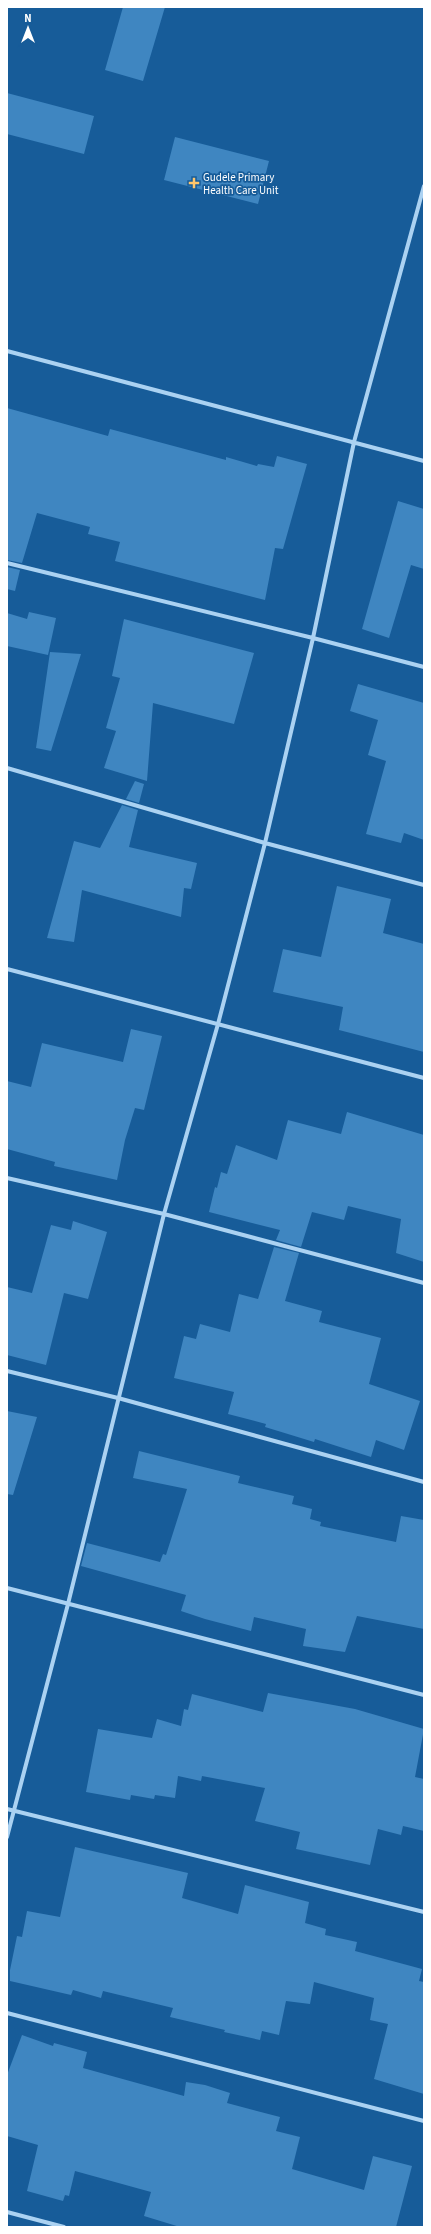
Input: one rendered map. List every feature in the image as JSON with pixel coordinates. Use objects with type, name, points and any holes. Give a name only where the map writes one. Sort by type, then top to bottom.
[{"type":"street","points":[[7,1837],[68,1604],[164,1214],[218,1024],[265,842],[314,638],[354,442],[424,186]]},
{"type":"street","points":[[7,351],[424,461]]},
{"type":"street","points":[[7,563],[314,638],[424,667]]},
{"type":"street","points":[[7,768],[265,842],[424,885]]},
{"type":"street","points":[[7,969],[424,1078]]},
{"type":"street","points":[[7,1178],[164,1214],[424,1283]]},
{"type":"street","points":[[7,1371],[118,1398],[424,1482]]},
{"type":"street","points":[[7,1588],[424,1695]]},
{"type":"street","points":[[7,1810],[424,1912]]},
{"type":"street","points":[[7,2013],[424,2122]]},
{"type":"street","points":[[7,2212],[64,2227]]},
{"type":"building","points":[[123,7],[165,7],[143,81],[105,70]]},
{"type":"building","points":[[7,93],[94,116],[84,154],[7,134]]},
{"type":"building","points":[[175,137],[269,161],[258,204],[164,180]]},
{"type":"building","points":[[7,408],[108,436],[110,429],[226,460],[226,457],[257,466],[258,464],[274,467],[277,456],[307,464],[283,549],[275,548],[265,600],[115,561],[120,542],[88,534],[90,527],[37,513],[22,563],[7,560]]},
{"type":"building","points":[[398,501],[424,509],[424,569],[411,565],[389,638],[362,629]]},
{"type":"building","points":[[7,567],[20,570],[15,591],[7,589]]},
{"type":"building","points":[[29,612],[56,618],[48,655],[7,646],[7,613],[27,619]]},
{"type":"building","points":[[124,619],[254,653],[234,724],[153,703],[147,781],[104,768],[116,731],[106,728],[120,678],[112,676]]},
{"type":"building","points":[[50,652],[81,654],[51,751],[36,748]]},
{"type":"building","points":[[358,684],[424,703],[424,840],[404,833],[401,843],[366,834],[386,761],[368,755],[378,720],[350,711]]},
{"type":"building","points":[[135,781],[144,784],[139,803],[126,799]]},
{"type":"building","points":[[122,805],[138,810],[129,847],[197,863],[191,889],[184,888],[181,917],[82,890],[74,942],[47,938],[74,841],[100,848]]},
{"type":"building","points":[[337,886],[391,899],[383,933],[424,944],[424,1052],[339,1030],[343,1007],[273,992],[283,949],[321,957]]},
{"type":"building","points":[[131,1029],[162,1036],[144,1110],[135,1108],[125,1140],[117,1180],[54,1166],[55,1162],[7,1149],[7,1081],[31,1087],[42,1043],[123,1062]]},
{"type":"building","points":[[347,1112],[424,1135],[424,1262],[396,1253],[401,1219],[348,1206],[344,1220],[312,1212],[301,1247],[276,1240],[280,1230],[209,1212],[215,1187],[217,1188],[221,1172],[227,1174],[236,1145],[277,1160],[288,1120],[341,1134]]},
{"type":"building","points":[[73,1221],[107,1232],[88,1299],[64,1293],[46,1365],[7,1355],[7,1287],[32,1293],[51,1225],[71,1230]]},
{"type":"building","points":[[274,1247],[299,1253],[285,1301],[322,1311],[319,1322],[381,1338],[369,1384],[420,1401],[404,1450],[376,1440],[371,1457],[315,1439],[314,1442],[265,1427],[266,1424],[228,1414],[234,1392],[174,1378],[184,1336],[196,1339],[200,1324],[230,1332],[239,1294],[258,1299]]},
{"type":"building","points":[[7,1411],[37,1417],[13,1495],[7,1494]]},
{"type":"building","points":[[139,1451],[240,1476],[238,1483],[294,1496],[292,1504],[312,1509],[310,1519],[321,1522],[320,1526],[396,1542],[401,1516],[424,1520],[424,1629],[357,1616],[345,1652],[303,1646],[306,1629],[254,1617],[251,1631],[205,1619],[181,1611],[186,1595],[81,1566],[87,1543],[160,1562],[163,1554],[166,1555],[187,1489],[133,1478]]},
{"type":"building","points":[[268,1693],[355,1709],[424,1729],[415,1777],[424,1779],[424,1831],[403,1826],[401,1835],[378,1829],[370,1865],[296,1849],[300,1832],[255,1821],[265,1788],[202,1776],[201,1781],[178,1776],[175,1798],[155,1795],[154,1799],[131,1795],[130,1800],[86,1792],[98,1729],[152,1738],[157,1719],[181,1726],[184,1709],[188,1710],[192,1694],[263,1712]]},
{"type":"building","points":[[75,1847],[188,1873],[182,1898],[238,1914],[245,1885],[309,1902],[305,1923],[326,1929],[325,1935],[357,1942],[355,1951],[422,1969],[419,1981],[424,1982],[424,2094],[374,2079],[388,2024],[370,2020],[374,1998],[314,1982],[310,2004],[286,2001],[279,2035],[262,2031],[260,2040],[170,2017],[173,2008],[103,1991],[101,1998],[73,1990],[71,1995],[10,1981],[10,1970],[17,1936],[22,1937],[27,1911],[60,1917]]},
{"type":"building","points":[[22,2035],[53,2046],[54,2043],[87,2052],[83,2068],[184,2096],[186,2082],[205,2085],[230,2093],[227,2103],[280,2117],[276,2131],[300,2137],[292,2169],[364,2190],[373,2156],[412,2166],[396,2227],[180,2227],[144,2216],[151,2192],[75,2171],[69,2196],[65,2195],[63,2201],[27,2191],[38,2145],[7,2136],[7,2075]]},
{"type":"place","name":"Gudele Primary Health Care Unit","points":[[194,183]]}]
